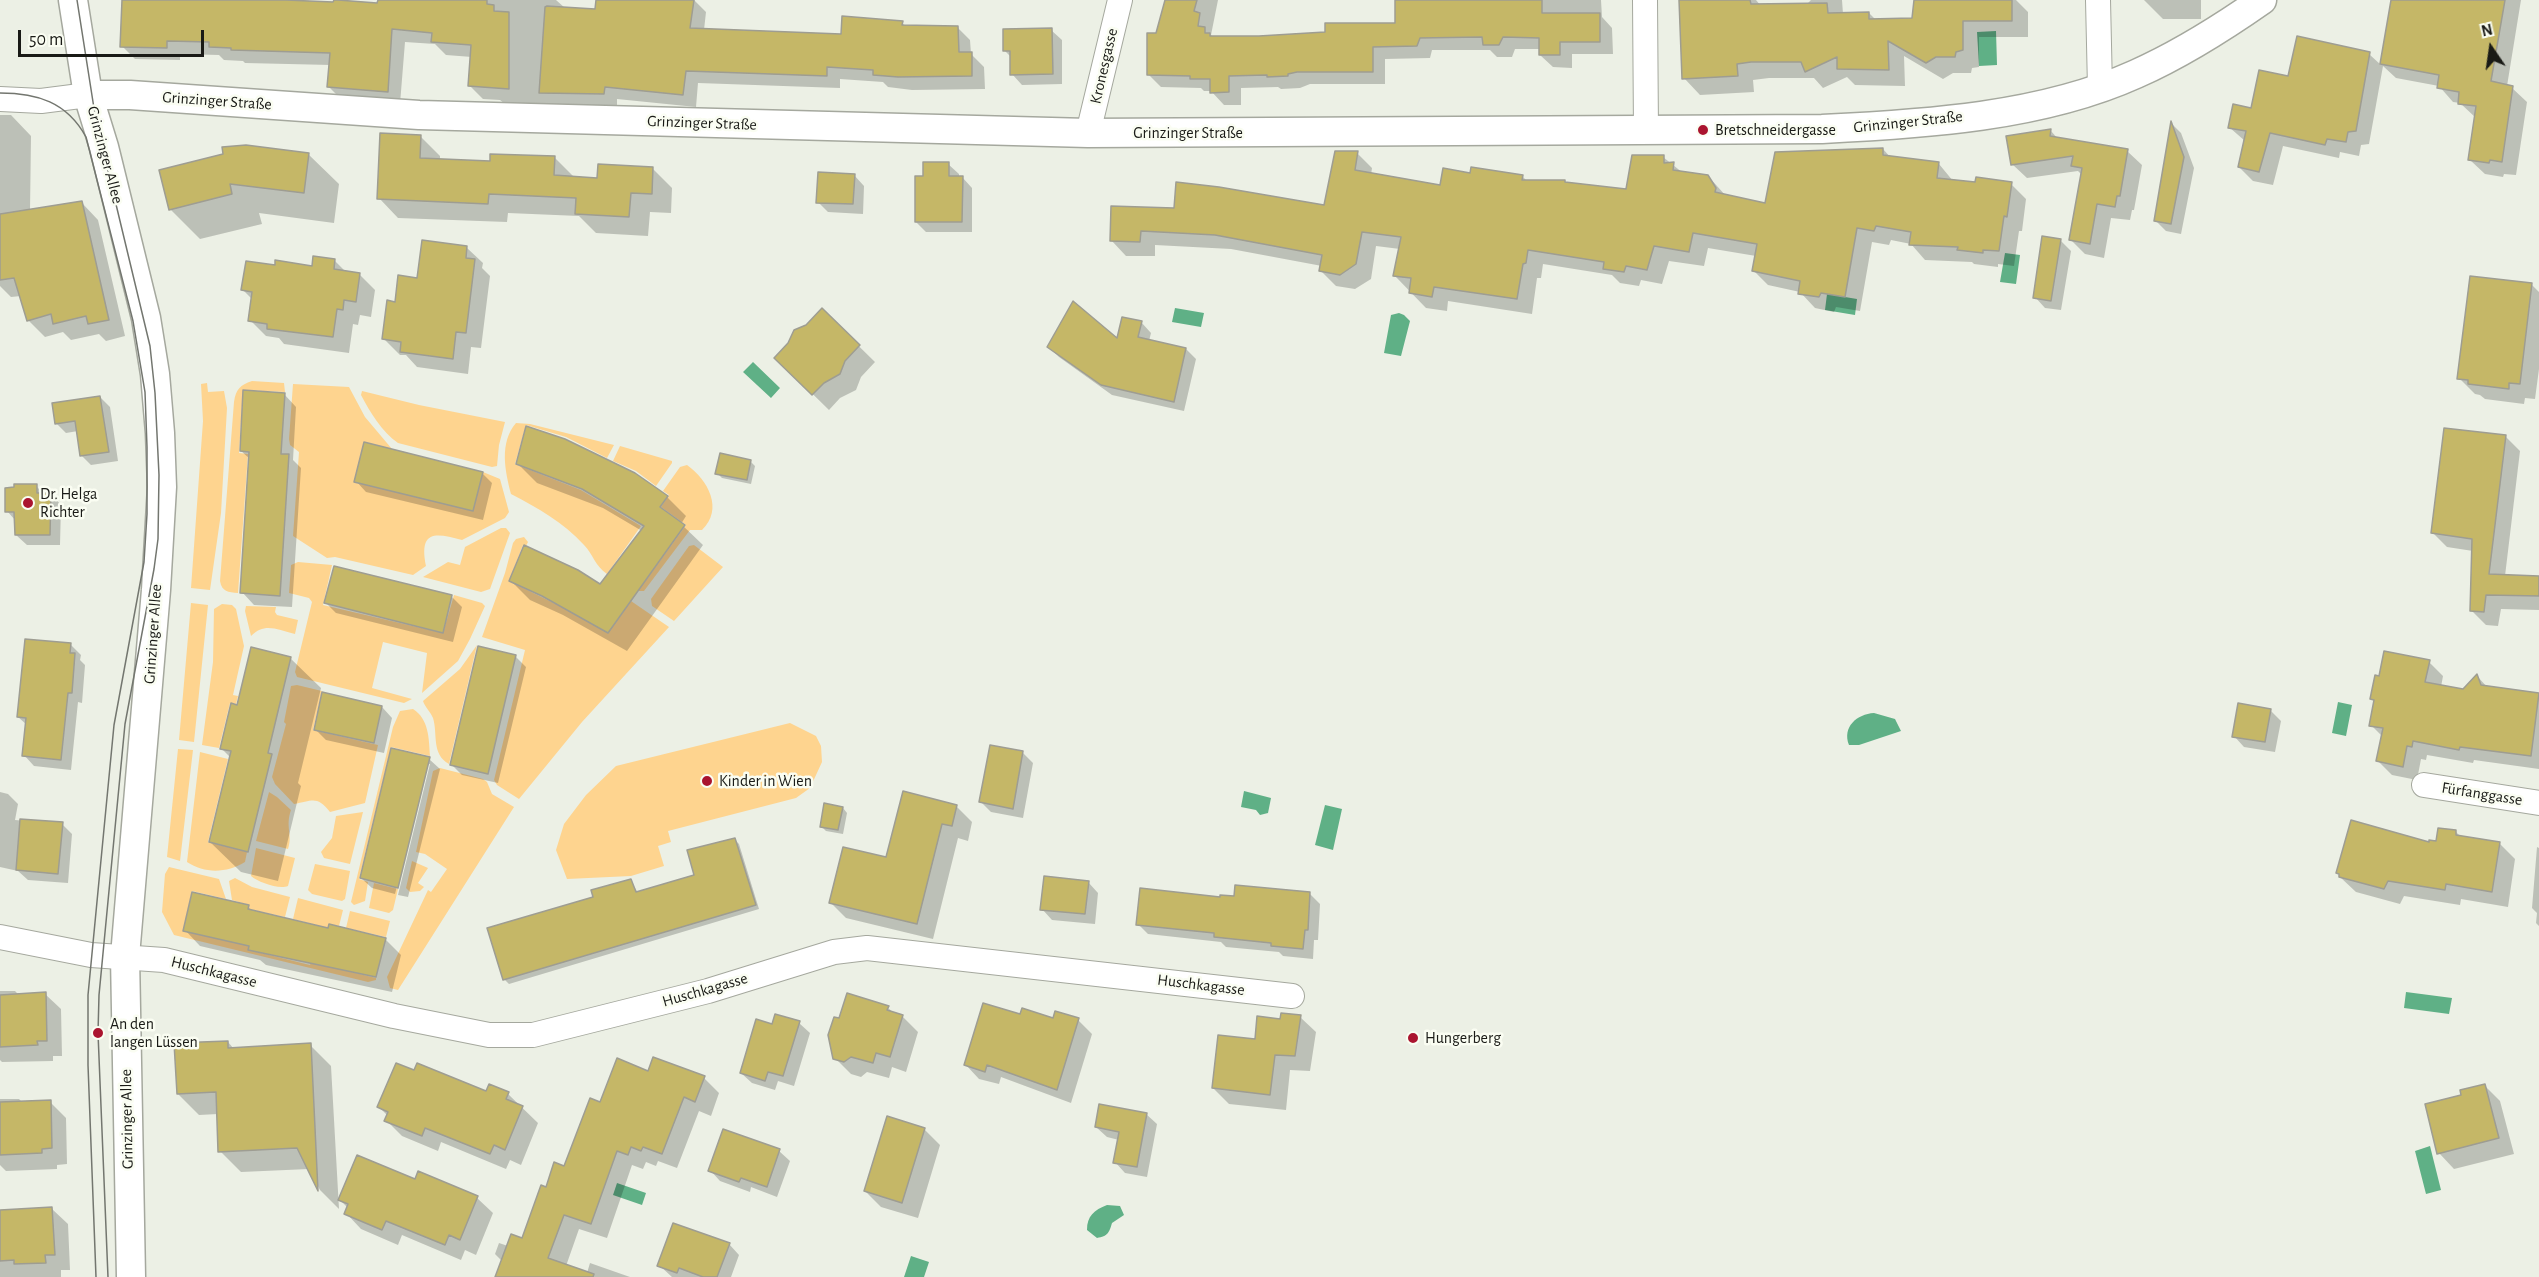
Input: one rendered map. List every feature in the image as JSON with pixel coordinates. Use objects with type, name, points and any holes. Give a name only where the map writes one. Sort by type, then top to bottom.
[{"type":"street","name":"Grinzinger Allee","points":[[73,0],[88,94],[104,147],[146,318],[155,374],[160,433],[162,487],[155,602],[125,956],[131,1277]]},
{"type":"street","name":"Kronesgasse","points":[[1089,133],[1120,0]]},
{"type":"street","points":[[1645,0],[1646,131]]},
{"type":"street","points":[[2098,0],[2100,88]]},
{"type":"street","name":"Grinzinger Straße","points":[[88,94],[419,116],[1089,133],[1822,129],[1896,125],[2019,108],[2066,98],[2100,88],[2166,60],[2214,33],[2262,0]]},
{"type":"street","points":[[0,99],[41,101],[88,94]]},
{"type":"street","name":"Fürfanggasse","points":[[2424,785],[2539,803]]},
{"type":"street","points":[[0,938],[91,955],[125,956]]},
{"type":"street","name":"Huschkagasse","points":[[125,956],[164,960],[394,1016],[489,1035],[533,1035],[708,991],[834,952],[867,948],[1292,996]]},
{"type":"shaded area","points":[[1996,31],[1997,65],[1979,66],[1977,32]]},
{"type":"shaded area","points":[[2005,253],[2020,255],[2016,284],[2000,282]]},
{"type":"shaded area","points":[[1827,294],[1857,299],[1855,315],[1825,310]]},
{"type":"shaded area","points":[[1175,308],[1204,313],[1201,327],[1172,322]]},
{"type":"shaded area","points":[[1399,313],[1410,321],[1401,356],[1384,353],[1391,315]]},
{"type":"shaded area","points":[[753,362],[780,388],[771,398],[743,372]]},
{"type":"shaded area","points":[[252,381],[284,383],[285,392],[243,390],[239,453],[248,454],[238,593],[226,591],[220,581],[234,402],[239,388]]},
{"type":"shaded area","points":[[207,383],[208,392],[224,391],[227,408],[221,513],[210,590],[191,588],[203,421],[201,384]]},
{"type":"shaded area","points":[[293,384],[349,387],[365,417],[392,449],[364,442],[354,482],[473,511],[483,472],[500,479],[509,512],[505,518],[462,540],[436,535],[431,537],[425,546],[426,566],[413,575],[335,557],[327,558],[293,536],[299,452],[290,445],[289,439]]},
{"type":"shaded area","points":[[362,391],[505,422],[497,466],[492,467],[398,443],[387,433],[368,408],[361,395]]},
{"type":"shaded area","points":[[516,423],[530,424],[614,445],[607,458],[566,437],[526,425],[515,464],[581,490],[641,526],[607,574],[568,529],[511,494],[505,467],[505,448]]},
{"type":"shaded area","points":[[620,446],[672,461],[672,463],[656,486],[636,471],[613,461]]},
{"type":"shaded area","points":[[687,465],[695,471],[711,495],[712,513],[709,522],[702,530],[690,530],[644,591],[638,591],[686,525],[661,507],[669,495],[663,491],[680,467]]},
{"type":"shaded area","points":[[501,528],[506,528],[510,533],[490,589],[481,592],[423,577],[448,562],[460,565],[465,547]]},
{"type":"shaded area","points":[[524,537],[528,542],[526,546],[523,545],[509,581],[570,611],[608,633],[631,601],[669,627],[582,722],[519,799],[497,785],[494,780],[525,650],[482,637],[513,543],[516,539]]},
{"type":"shaded area","points":[[694,545],[723,567],[674,621],[652,606],[651,599],[689,546]]},
{"type":"shaded area","points":[[298,562],[332,565],[323,605],[443,633],[454,595],[482,603],[485,606],[458,661],[422,693],[427,653],[383,642],[372,688],[412,699],[404,703],[297,677],[295,672],[312,602],[309,598],[289,593],[291,565]]},
{"type":"shaded area","points":[[191,603],[208,605],[194,742],[179,740]]},
{"type":"shaded area","points":[[222,604],[232,605],[236,609],[244,646],[233,695],[238,696],[236,704],[230,703],[219,748],[202,745],[213,662],[214,609]]},
{"type":"shaded area","points":[[246,606],[276,607],[277,615],[298,620],[295,634],[266,628],[251,636],[245,611]]},
{"type":"shaded area","points":[[477,645],[449,764],[443,760],[437,749],[433,718],[423,701],[460,669]]},
{"type":"shaded area","points":[[297,685],[322,691],[313,730],[378,745],[365,803],[330,812],[318,801],[294,804],[275,784],[272,777],[286,724],[284,722],[291,686]]},
{"type":"shaded area","points":[[2338,702],[2352,705],[2346,736],[2332,733]]},
{"type":"shaded area","points":[[413,709],[425,724],[430,756],[391,747],[359,879],[368,882],[365,901],[354,905],[351,902],[393,727],[400,711]]},
{"type":"shaded area","points":[[1874,713],[1895,719],[1901,731],[1859,745],[1849,745],[1847,738],[1849,727],[1862,716]]},
{"type":"shaded area","points":[[790,723],[816,736],[821,746],[822,762],[810,788],[796,798],[668,831],[671,842],[658,846],[664,866],[631,876],[567,879],[556,850],[564,824],[586,795],[616,766]]},
{"type":"shaded area","points":[[178,749],[193,750],[180,861],[167,857]]},
{"type":"shaded area","points":[[200,752],[228,759],[208,842],[247,852],[245,862],[223,870],[201,869],[187,862]]},
{"type":"shaded area","points":[[440,768],[483,779],[487,782],[492,794],[514,807],[398,990],[390,988],[387,977],[428,890],[431,892],[447,869],[425,854],[416,852],[433,771]]},
{"type":"shaded area","points":[[1244,791],[1271,798],[1268,813],[1260,815],[1256,810],[1241,807]]},
{"type":"shaded area","points":[[269,792],[291,810],[288,849],[256,841]]},
{"type":"shaded area","points":[[1325,805],[1342,809],[1333,850],[1315,845]]},
{"type":"shaded area","points":[[363,812],[350,864],[324,858],[321,852],[332,838],[336,816]]},
{"type":"shaded area","points":[[256,848],[295,858],[288,886],[269,885],[251,876]]},
{"type":"shaded area","points":[[412,861],[428,868],[418,883],[424,887],[420,891],[410,892],[406,888]]},
{"type":"shaded area","points":[[315,864],[350,871],[345,899],[342,901],[312,894],[308,890]]},
{"type":"shaded area","points":[[169,867],[219,879],[226,899],[192,891],[183,931],[249,946],[249,950],[310,965],[311,962],[376,978],[376,980],[368,982],[174,935],[162,912],[165,874]]},
{"type":"shaded area","points":[[235,878],[252,887],[290,897],[285,917],[249,909],[249,905],[232,900],[229,881]]},
{"type":"shaded area","points":[[374,883],[398,889],[393,910],[389,913],[369,908]]},
{"type":"shaded area","points":[[298,898],[343,910],[339,926],[329,924],[328,928],[293,919]]},
{"type":"shaded area","points":[[350,911],[390,921],[386,937],[346,928]]},
{"type":"shaded area","points":[[2406,992],[2452,998],[2449,1014],[2404,1008]]},
{"type":"shaded area","points":[[2430,1146],[2441,1190],[2426,1194],[2415,1151]]},
{"type":"shaded area","points":[[617,1183],[646,1193],[642,1205],[613,1195]]},
{"type":"shaded area","points":[[1107,1205],[1120,1206],[1124,1215],[1112,1223],[1106,1235],[1097,1238],[1087,1230],[1088,1221],[1095,1211]]},
{"type":"shaded area","points":[[911,1256],[929,1262],[924,1277],[904,1277]]},
{"type":"building","points":[[122,0],[333,2],[338,0],[377,3],[378,0],[487,0],[487,4],[494,5],[494,11],[509,12],[509,89],[468,86],[471,45],[431,42],[432,33],[392,29],[388,92],[327,87],[330,53],[231,50],[231,48],[209,47],[209,42],[167,41],[167,48],[120,47]]},
{"type":"building","points":[[596,0],[694,0],[690,28],[841,34],[842,16],[903,21],[902,25],[958,26],[959,52],[972,52],[972,76],[898,77],[873,75],[873,70],[827,67],[827,76],[686,71],[683,95],[605,87],[604,94],[539,93],[545,7],[595,9]]},
{"type":"building","points":[[1165,0],[1197,0],[1194,11],[1200,13],[1198,26],[1205,27],[1205,33],[1210,33],[1210,36],[1259,36],[1325,32],[1325,23],[1395,23],[1395,0],[1542,0],[1542,13],[1600,13],[1600,42],[1560,42],[1560,55],[1539,55],[1539,38],[1503,37],[1499,45],[1483,45],[1482,37],[1420,38],[1417,46],[1373,47],[1373,72],[1297,72],[1288,74],[1288,76],[1229,76],[1229,92],[1210,93],[1210,79],[1147,75],[1147,33],[1156,33]]},
{"type":"building","points":[[1679,0],[1750,0],[1751,4],[1827,3],[1828,13],[1869,12],[1869,19],[1912,18],[1914,0],[2012,0],[2012,21],[1963,21],[1963,50],[1956,52],[1955,57],[1936,57],[1926,63],[1888,41],[1889,70],[1837,69],[1837,57],[1805,72],[1801,62],[1751,62],[1737,64],[1738,76],[1682,79]]},
{"type":"building","points":[[2391,0],[2505,0],[2491,81],[2513,86],[2502,162],[2468,160],[2476,106],[2458,104],[2459,92],[2437,88],[2439,75],[2380,64]]},
{"type":"building","points":[[1052,28],[1053,74],[1010,75],[1010,51],[1003,51],[1003,29]]},
{"type":"building","points":[[2297,36],[2370,52],[2356,131],[2348,132],[2346,142],[2327,139],[2325,145],[2270,133],[2259,172],[2238,167],[2246,131],[2228,128],[2233,104],[2251,108],[2259,70],[2288,76]]},
{"type":"building","points":[[2171,121],[2184,157],[2171,224],[2154,221]]},
{"type":"building","points":[[2051,129],[2050,136],[2128,149],[2120,196],[2117,196],[2115,207],[2097,204],[2090,244],[2069,240],[2082,168],[2071,166],[2073,156],[2011,165],[2006,136]]},
{"type":"building","points":[[380,133],[421,135],[420,158],[490,161],[490,154],[555,156],[554,175],[597,178],[598,164],[653,167],[652,194],[631,193],[629,217],[575,214],[576,198],[489,194],[488,204],[377,199]]},
{"type":"building","points":[[246,145],[309,153],[304,193],[230,184],[232,194],[169,210],[159,170],[223,154],[222,147]]},
{"type":"building","points":[[1883,148],[1883,155],[1939,162],[1937,178],[1975,182],[1976,177],[2012,182],[1999,251],[1983,250],[1983,253],[1957,250],[1958,247],[1909,245],[1911,232],[1876,226],[1874,231],[1857,228],[1845,297],[1821,293],[1819,297],[1798,294],[1800,281],[1752,271],[1757,244],[1693,233],[1689,252],[1654,246],[1647,270],[1626,266],[1624,272],[1603,269],[1604,262],[1528,250],[1526,263],[1523,264],[1517,299],[1434,287],[1432,297],[1409,293],[1411,278],[1393,276],[1401,237],[1362,232],[1356,264],[1340,275],[1319,271],[1322,255],[1215,235],[1141,231],[1140,242],[1110,241],[1111,206],[1174,208],[1176,182],[1324,205],[1335,151],[1358,151],[1355,170],[1440,185],[1443,168],[1470,173],[1471,167],[1523,175],[1522,180],[1565,180],[1565,182],[1626,189],[1632,155],[1664,155],[1664,163],[1674,162],[1673,170],[1708,175],[1716,188],[1715,192],[1765,203],[1775,152]]},
{"type":"building","points":[[923,162],[949,162],[949,176],[963,176],[962,222],[915,222],[915,176],[923,176]]},
{"type":"building","points":[[818,172],[855,174],[853,204],[816,203]]},
{"type":"building","points":[[82,201],[109,320],[88,324],[86,316],[53,324],[51,314],[27,321],[14,278],[0,280],[0,214]]},
{"type":"building","points":[[2042,236],[2061,239],[2051,301],[2033,298]]},
{"type":"building","points":[[422,240],[467,246],[466,258],[475,259],[466,333],[456,332],[453,359],[400,352],[401,342],[382,339],[387,300],[395,302],[398,275],[417,278]]},
{"type":"building","points":[[313,256],[335,259],[334,269],[360,273],[356,302],[344,300],[343,310],[337,309],[333,337],[267,329],[267,324],[248,321],[252,292],[241,290],[246,261],[275,265],[275,260],[312,266]]},
{"type":"building","points":[[2470,276],[2532,283],[2520,384],[2509,383],[2509,389],[2468,384],[2468,380],[2457,379]]},
{"type":"building","points":[[1073,301],[1117,338],[1122,317],[1142,321],[1138,337],[1186,348],[1174,402],[1101,385],[1047,347]]},
{"type":"building","points":[[822,308],[860,345],[845,361],[840,374],[824,383],[812,395],[774,358],[788,343],[794,330],[806,325]]},
{"type":"building","points":[[243,390],[285,393],[281,454],[289,454],[280,596],[240,593],[249,452],[240,451]]},
{"type":"building","points":[[100,396],[109,452],[80,456],[75,421],[55,424],[52,403]]},
{"type":"building","points":[[526,426],[565,439],[635,473],[668,496],[660,507],[685,525],[608,633],[542,596],[509,581],[524,545],[578,570],[600,584],[644,526],[582,489],[516,464]]},
{"type":"building","points":[[2444,428],[2506,435],[2489,574],[2539,576],[2539,596],[2486,595],[2484,612],[2470,611],[2472,539],[2431,533]]},
{"type":"building","points":[[364,442],[483,472],[473,511],[354,482]]},
{"type":"building","points":[[720,453],[751,460],[747,480],[715,474]]},
{"type":"building","name":"Dr. Helga Richter","points":[[14,484],[37,484],[37,493],[51,493],[50,535],[15,535],[14,512],[5,512],[5,488],[14,487]]},
{"type":"building","points":[[334,566],[452,595],[443,633],[324,603]]},
{"type":"building","points":[[25,639],[71,643],[70,653],[75,653],[72,693],[68,693],[61,760],[22,756],[26,718],[17,717]]},
{"type":"building","points":[[478,646],[516,655],[488,774],[450,765]]},
{"type":"building","points":[[251,647],[291,657],[268,753],[272,754],[248,852],[209,842],[231,751],[220,749],[231,703],[237,705]]},
{"type":"building","points":[[2384,651],[2430,660],[2425,682],[2463,689],[2477,674],[2481,685],[2539,693],[2531,756],[2460,747],[2459,750],[2413,741],[2412,747],[2407,746],[2403,767],[2376,761],[2383,728],[2369,726],[2374,700],[2370,699],[2375,675],[2379,676]]},
{"type":"building","points":[[322,692],[382,706],[374,743],[314,730]]},
{"type":"building","points":[[2238,703],[2271,709],[2265,742],[2232,737]]},
{"type":"building","points":[[990,745],[1023,751],[1013,809],[979,802]]},
{"type":"building","points":[[391,748],[430,757],[398,888],[360,878]]},
{"type":"building","points":[[903,791],[957,805],[952,826],[942,824],[917,924],[829,903],[843,847],[886,857]]},
{"type":"building","points":[[824,803],[843,807],[838,830],[820,827]]},
{"type":"building","points":[[20,819],[63,822],[58,874],[16,870]]},
{"type":"building","points":[[2351,820],[2429,842],[2429,840],[2436,841],[2438,828],[2456,830],[2456,835],[2500,842],[2492,892],[2446,884],[2445,890],[2388,881],[2384,889],[2339,877],[2336,873]]},
{"type":"building","points":[[735,838],[756,905],[503,980],[487,928],[593,897],[591,890],[631,879],[636,892],[694,875],[687,850]]},
{"type":"building","points":[[1044,876],[1089,881],[1085,914],[1040,910]]},
{"type":"building","points":[[1235,885],[1310,892],[1308,930],[1305,930],[1303,949],[1214,937],[1214,933],[1136,925],[1140,888],[1220,897],[1220,895],[1234,896]]},
{"type":"building","points":[[192,892],[249,905],[248,909],[328,928],[329,924],[386,938],[376,977],[248,950],[249,946],[183,931]]},
{"type":"building","points":[[46,992],[47,1041],[37,1041],[38,1045],[0,1047],[0,995]]},
{"type":"building","points":[[847,993],[889,1006],[887,1010],[903,1015],[890,1057],[876,1053],[873,1063],[851,1057],[844,1062],[833,1059],[828,1035],[834,1017],[839,1018]]},
{"type":"building","points":[[983,1003],[1020,1014],[1022,1008],[1053,1018],[1055,1011],[1079,1018],[1057,1090],[987,1065],[985,1072],[964,1065]]},
{"type":"building","points":[[1281,1013],[1301,1015],[1295,1056],[1275,1055],[1270,1095],[1212,1088],[1218,1035],[1255,1039],[1257,1016],[1280,1019]]},
{"type":"building","points":[[775,1014],[800,1021],[783,1076],[768,1072],[765,1081],[740,1073],[756,1019],[772,1024]]},
{"type":"building","points":[[228,1041],[228,1048],[311,1043],[318,1191],[297,1148],[218,1152],[216,1092],[177,1094],[174,1043]]},
{"type":"building","points":[[653,1057],[705,1076],[695,1102],[684,1097],[662,1154],[643,1147],[641,1151],[631,1147],[628,1155],[617,1151],[591,1224],[564,1215],[548,1258],[594,1274],[593,1277],[495,1277],[511,1234],[522,1238],[541,1185],[546,1187],[554,1162],[564,1166],[590,1098],[600,1102],[617,1058],[648,1071]]},
{"type":"building","points":[[396,1063],[414,1070],[417,1063],[486,1091],[489,1084],[509,1092],[506,1099],[523,1106],[505,1150],[494,1145],[490,1154],[425,1128],[422,1136],[384,1121],[388,1112],[377,1107]]},
{"type":"building","points":[[2485,1084],[2499,1138],[2437,1154],[2425,1104],[2461,1095],[2460,1090]]},
{"type":"building","points":[[51,1100],[52,1148],[42,1149],[42,1153],[0,1155],[0,1102]]},
{"type":"building","points":[[1099,1104],[1147,1113],[1137,1167],[1113,1163],[1119,1132],[1095,1127]]},
{"type":"building","points":[[887,1116],[925,1128],[902,1203],[864,1191]]},
{"type":"building","points":[[723,1129],[780,1149],[767,1187],[741,1178],[739,1182],[708,1171]]},
{"type":"building","points":[[357,1155],[415,1179],[418,1171],[478,1196],[460,1240],[449,1235],[445,1245],[386,1221],[382,1230],[344,1214],[348,1204],[338,1200]]},
{"type":"building","points":[[52,1207],[55,1255],[45,1255],[46,1263],[14,1264],[14,1260],[0,1261],[0,1210]]},
{"type":"building","points":[[673,1223],[730,1243],[717,1277],[703,1277],[679,1268],[677,1273],[657,1266]]},
{"type":"tram line","points":[[77,0],[96,121],[150,346],[159,475],[158,539],[125,724],[99,995],[98,1033],[108,1277]]},
{"type":"tram line","points":[[0,93],[26,95],[50,102],[70,115],[86,137],[133,321],[145,392],[147,514],[144,562],[114,725],[88,995],[88,1065],[96,1277]]},
{"type":"place","name":"Bretschneidergasse","points":[[1703,130]]},
{"type":"place","name":"Dr. Helga Richter","points":[[28,503]]},
{"type":"place","name":"Kinder in Wien","points":[[707,781]]},
{"type":"place","name":"An den langen Lüssen","points":[[98,1033]]},
{"type":"place","name":"Hungerberg","points":[[1413,1038]]}]
